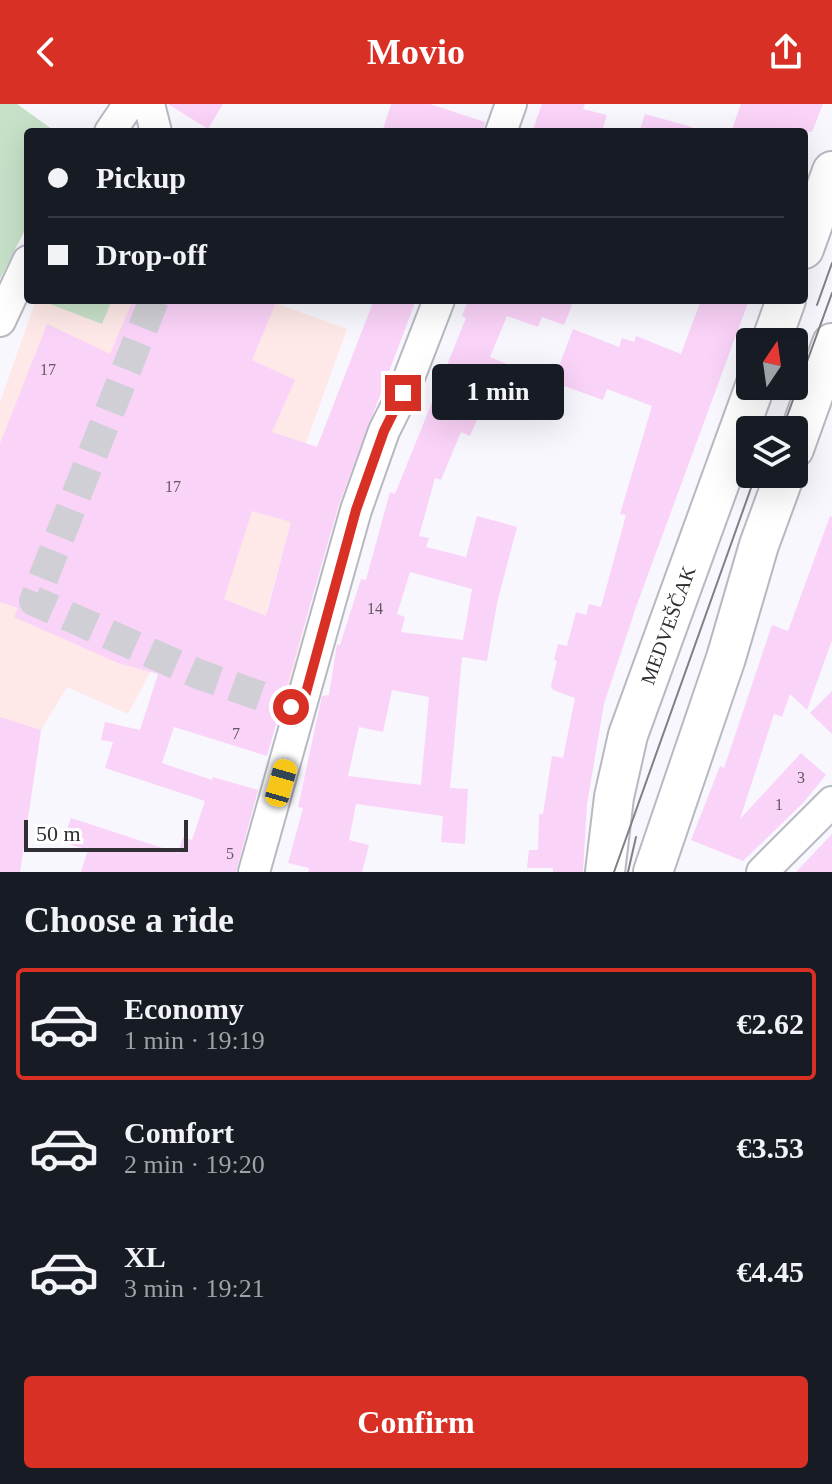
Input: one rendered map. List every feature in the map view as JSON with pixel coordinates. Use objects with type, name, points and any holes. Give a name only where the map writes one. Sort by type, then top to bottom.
[{"type":"main road","points":[[808,238],[832,171]]},
{"type":"main road","points":[[776,328],[785,304]]},
{"type":"main road","points":[[806,416],[832,343]]},
{"type":"main road","name":"MEDVEŠČAK","points":[[605,872],[614,797],[628,735],[750,400]]},
{"type":"main road","points":[[653,872],[780,488]]},
{"type":"street","points":[[113,128],[129,104]]},
{"type":"street","points":[[149,104],[155,128]]},
{"type":"street","points":[[502,128],[511,104]]},
{"type":"street","points":[[0,321],[24,270]]},
{"type":"street","points":[[254,872],[296,709],[356,510],[384,431],[403,393],[437,304]]},
{"type":"street","points":[[762,872],[832,802]]},
{"type":"shaded area","points":[[35,304],[278,304],[347,329],[306,443],[354,461],[330,533],[291,523],[267,609],[306,620],[282,714],[155,663],[128,714],[67,687],[41,730],[20,872],[0,872],[0,402]]},
{"type":"green space","points":[[0,104],[17,104],[50,128],[24,128],[24,232],[0,279]]},
{"type":"green space","points":[[50,304],[110,304],[102,324]]},
{"type":"building","points":[[168,104],[223,104],[206,128]]},
{"type":"building","points":[[391,104],[430,104],[485,122],[484,128],[383,128]]},
{"type":"building","points":[[542,104],[585,104],[583,109],[607,115],[603,128],[533,128]]},
{"type":"building","points":[[741,104],[823,104],[812,132],[808,132],[808,128],[732,128]]},
{"type":"building","points":[[645,114],[692,127],[692,128],[640,128]]},
{"type":"building","points":[[131,304],[275,304],[252,360],[295,380],[272,432],[317,447],[372,304],[414,304],[339,504],[267,756],[174,727],[162,763],[212,780],[213,777],[258,790],[236,872],[81,872],[88,850],[63,842],[71,818],[178,853],[183,837],[192,840],[205,801],[105,768],[113,742],[101,740],[105,722],[140,730],[158,674],[118,663],[14,617],[18,608],[0,602],[0,444],[47,324],[110,354]],"holes":[[[252,511],[291,522],[266,616],[224,599]]]},
{"type":"building","points":[[466,304],[572,305],[564,325],[542,317],[538,327],[507,316],[490,357],[517,368],[509,387],[493,381],[470,436],[461,432],[441,480],[435,478],[419,536],[429,538],[426,547],[466,557],[477,516],[517,527],[497,603],[487,661],[462,657],[450,788],[468,789],[465,844],[441,842],[443,816],[356,804],[349,840],[369,845],[362,872],[308,872],[309,868],[288,863],[303,808],[298,807],[322,696],[329,695],[337,644],[340,645],[361,579],[366,580],[390,492],[395,494],[466,318],[462,316]],"holes":[[[410,572],[472,589],[463,640],[401,632],[405,617],[397,614]],[[392,690],[429,697],[421,785],[348,776],[359,727],[383,732]]]},
{"type":"building","points":[[700,304],[748,304],[739,328],[736,328],[736,335],[636,607],[604,704],[587,804],[583,872],[527,868],[529,850],[538,850],[539,814],[543,814],[552,756],[563,758],[575,698],[553,690],[551,686],[558,644],[567,646],[576,612],[586,615],[589,604],[601,607],[626,515],[620,514],[652,406],[607,389],[603,400],[553,382],[573,329],[619,347],[622,338],[634,342],[636,336],[681,354]]},
{"type":"building","points":[[830,516],[832,640],[807,710],[790,694],[782,717],[774,714],[740,819],[801,753],[826,775],[803,803],[743,861],[691,840],[720,766],[724,768],[772,625],[788,631]]},
{"type":"building","points":[[832,691],[832,734],[810,713]]},
{"type":"building","points":[[0,717],[41,730],[20,872],[0,872]]},
{"type":"building","points":[[832,834],[832,872],[796,872]]},
{"type":"tunnel","points":[[152,304],[34,601],[198,674],[291,707]]},
{"type":"tram line","points":[[817,305],[832,263]]},
{"type":"tram line","points":[[787,416],[832,293]]},
{"type":"tram line","points":[[614,872],[751,488]]},
{"type":"tram line","points":[[628,872],[636,837]]},
{"type":"route","points":[[291,707],[301,711],[356,510],[390,416],[403,393]]}]
